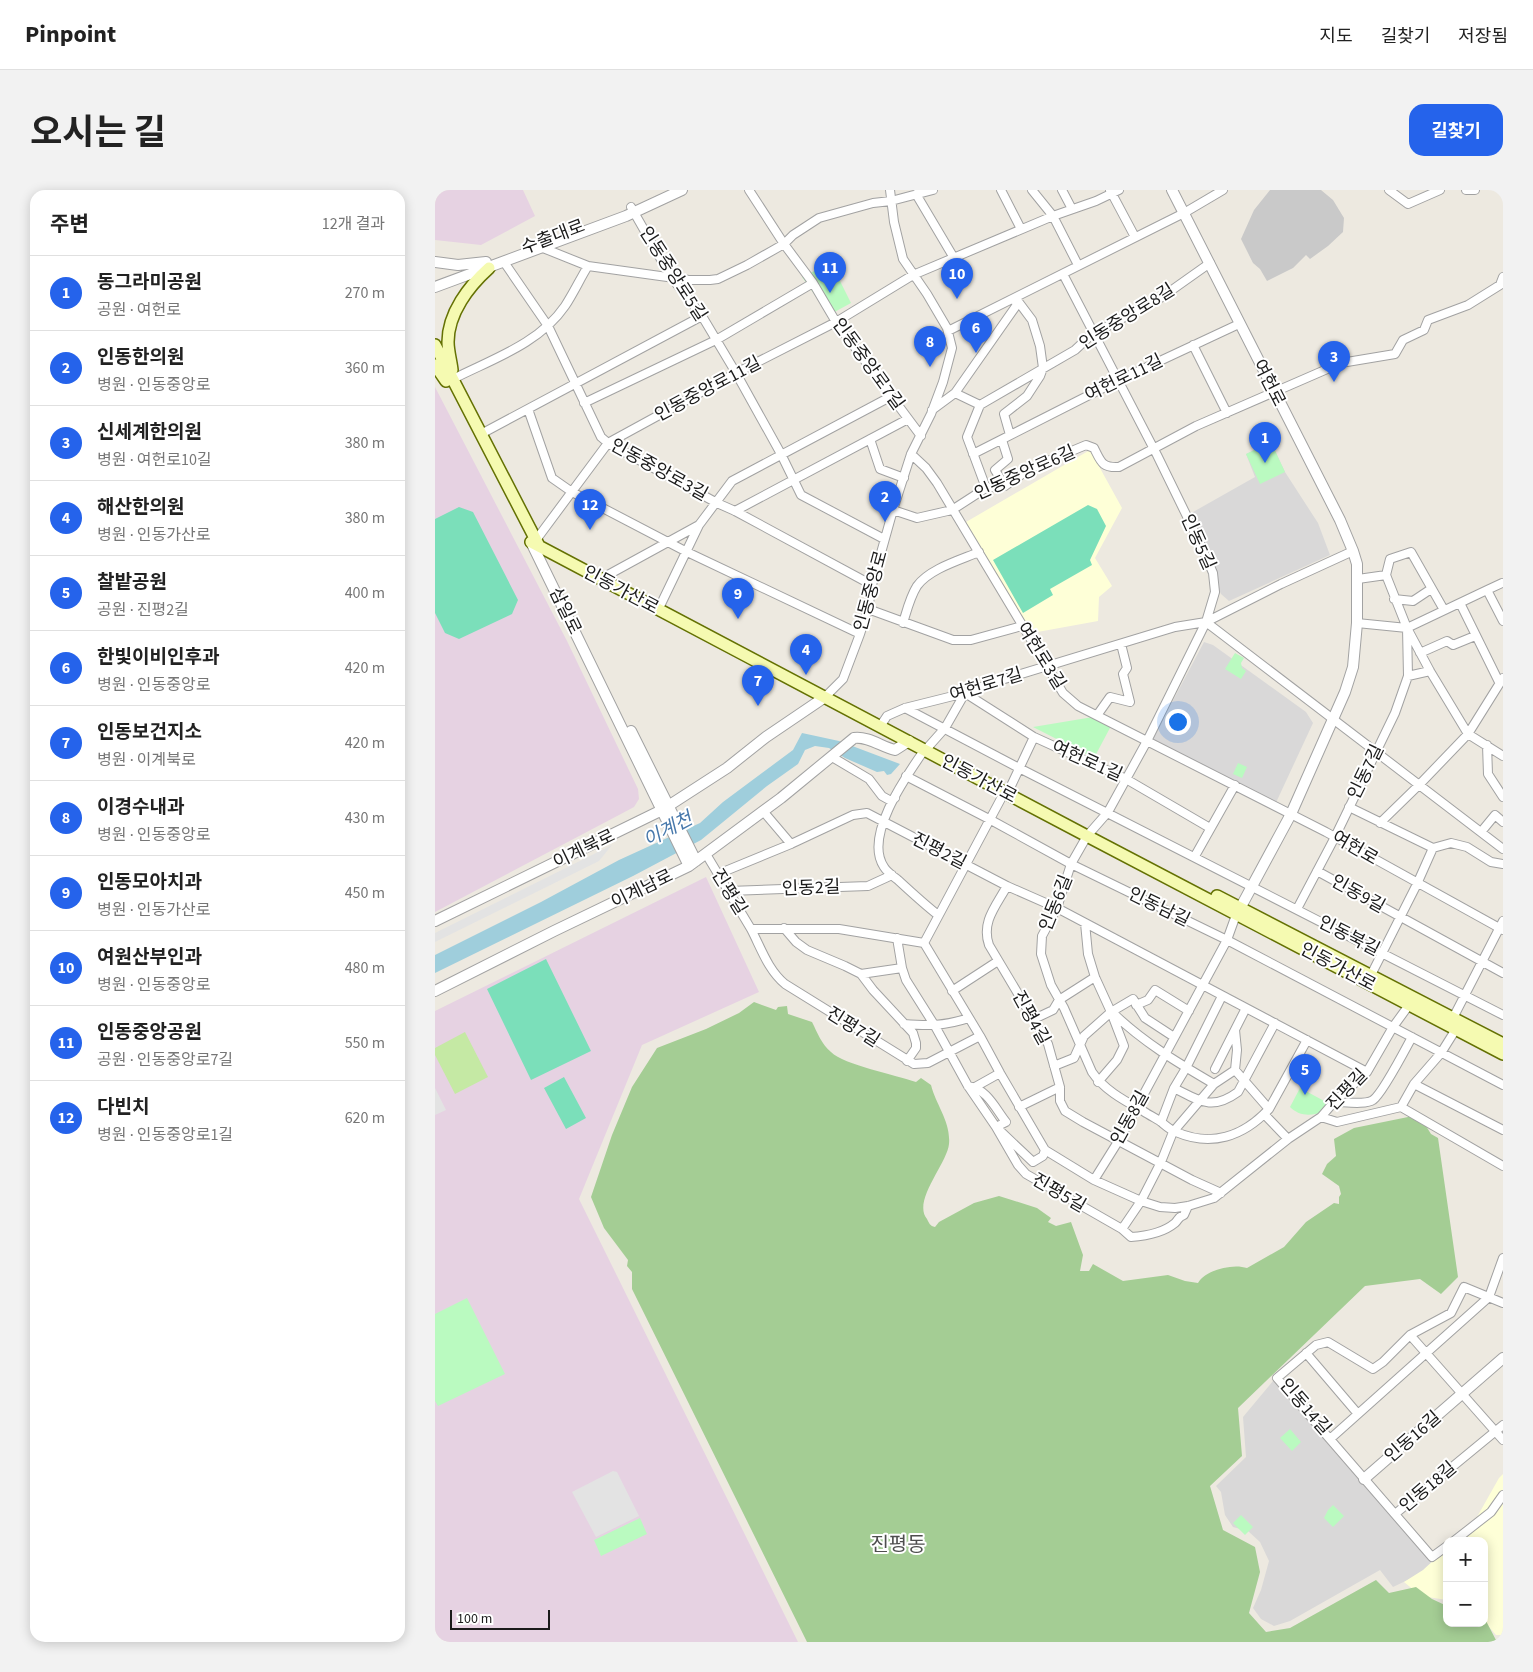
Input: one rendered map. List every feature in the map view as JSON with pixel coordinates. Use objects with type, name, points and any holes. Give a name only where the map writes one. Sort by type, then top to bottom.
[{"type":"main road","points":[[450,380],[448,342],[451,326],[456,311],[469,288],[487,265]]},
{"type":"main road","name":"삼일로","points":[[435,345],[450,380],[535,543]]},
{"type":"main road","name":"삼일로","points":[[435,359],[450,380],[481,434],[535,543]]},
{"type":"main road","points":[[435,366],[450,380]]},
{"type":"main road","name":"인동가산로","points":[[535,543],[607,576],[661,604],[909,741],[927,748]]},
{"type":"main road","name":"인동가산로","points":[[535,543],[827,695],[883,722],[927,748],[1238,911],[1371,975],[1503,1054]]},
{"type":"main road","name":"인동가산로","points":[[1238,911],[1409,1005],[1503,1044]]},
{"type":"street","name":"수출대로","points":[[435,287],[487,265],[633,210],[669,190]]},
{"type":"street","name":"수출대로","points":[[435,281],[487,265],[504,262],[543,248],[682,190]]},
{"type":"street","name":"인동중앙로7길","points":[[749,190],[784,244],[813,283],[836,322],[890,397],[921,436]]},
{"type":"street","name":"인동중앙로","points":[[827,695],[843,680],[860,634],[868,609],[884,539],[911,454],[921,436],[943,382],[952,348],[948,331],[927,294],[903,259],[896,231],[890,190]]},
{"type":"street","points":[[891,201],[933,190]]},
{"type":"street","points":[[1001,190],[1021,229]]},
{"type":"street","points":[[1031,190],[1053,216],[1079,265]]},
{"type":"street","points":[[1063,190],[1072,209]]},
{"type":"street","name":"여헌로","points":[[1172,190],[1340,520],[1357,564],[1357,623],[1353,667],[1345,692],[1291,814],[1238,911]]},
{"type":"street","points":[[948,331],[1017,298],[1223,190]]},
{"type":"street","points":[[1389,190],[1408,204],[1440,190]]},
{"type":"street","points":[[1466,190],[1475,190]]},
{"type":"street","points":[[1114,191],[1135,237]]},
{"type":"street","name":"인동중앙로11길","points":[[535,543],[608,443],[736,373],[836,322],[913,275],[1114,191]]},
{"type":"street","points":[[916,194],[954,258]]},
{"type":"street","name":"수출대로","points":[[543,248],[588,266],[689,280],[718,278],[784,244],[793,235],[819,218],[873,203],[891,201]]},
{"type":"street","name":"인동중앙로5길","points":[[633,210],[671,277],[702,316],[736,373],[781,454],[801,495],[884,539]]},
{"type":"street","points":[[435,262],[458,265],[487,265]]},
{"type":"street","name":"인동중앙로3길","points":[[504,262],[548,326],[601,437],[608,443],[717,503],[872,585]]},
{"type":"street","name":"인동중앙로8길","points":[[980,406],[1075,350],[1093,334],[1162,297],[1210,263]]},
{"type":"street","points":[[450,380],[530,341],[548,326],[564,307],[588,266]]},
{"type":"street","name":"인동5길","points":[[1063,274],[1153,448],[1213,573],[1215,592],[1206,622],[1147,741],[1108,812],[1089,834]]},
{"type":"street","name":"인동중앙로6길","points":[[893,510],[917,518],[952,510],[985,488],[1005,486],[1031,468],[1086,445],[1094,448],[1103,464],[1109,468],[1119,467],[1196,426],[1341,363],[1395,354],[1403,340],[1424,330],[1428,320],[1468,306],[1500,285],[1503,277]]},
{"type":"street","name":"인동중앙로5길","points":[[584,403],[716,340],[813,283]]},
{"type":"street","points":[[1010,435],[1004,414],[1027,396],[1043,368],[1040,346],[1032,320],[1017,298]]},
{"type":"street","points":[[932,410],[955,393],[1017,306],[1017,298]]},
{"type":"street","points":[[481,434],[702,316]]},
{"type":"street","name":"여헌로11길","points":[[973,454],[1117,381],[1239,324]]},
{"type":"street","points":[[1193,345],[1227,413]]},
{"type":"street","points":[[955,393],[980,406],[967,436],[985,488]]},
{"type":"street","points":[[781,454],[890,397]]},
{"type":"street","points":[[529,408],[552,478],[572,492],[687,552],[860,634]]},
{"type":"street","points":[[735,511],[908,419]]},
{"type":"street","points":[[870,439],[880,469],[904,478]]},
{"type":"street","points":[[1002,440],[1008,459],[995,470],[1005,486]]},
{"type":"street","name":"인동중앙로3길","points":[[717,503],[732,481],[781,454]]},
{"type":"street","name":"여헌로3길","points":[[911,454],[926,468],[937,483],[1063,693],[1078,706],[1098,714],[1291,814]]},
{"type":"street","name":"인동가산로","points":[[661,604],[699,525],[717,503]]},
{"type":"street","name":"인동가산로","points":[[607,576],[699,525]]},
{"type":"street","name":"삼일로","points":[[535,543],[693,864]]},
{"type":"street","name":"여헌로7길","points":[[883,722],[887,716],[905,708],[965,693],[998,681],[1175,627],[1206,622],[1281,584],[1353,551]]},
{"type":"street","points":[[903,622],[912,596],[923,579],[931,573],[979,552]]},
{"type":"street","points":[[1444,610],[1411,552],[1390,559],[1386,575],[1394,599],[1430,671],[1469,734],[1503,756]]},
{"type":"street","points":[[1358,579],[1386,575]]},
{"type":"street","points":[[1357,623],[1407,628],[1502,583]]},
{"type":"street","points":[[1394,599],[1413,601],[1431,588]]},
{"type":"street","points":[[1487,590],[1503,621]]},
{"type":"street","points":[[1381,823],[1469,734],[1501,680],[1475,636],[1459,603]]},
{"type":"street","points":[[868,609],[953,640],[962,641],[1023,626]]},
{"type":"street","points":[[1206,622],[1503,849]]},
{"type":"street","name":"인동7길","points":[[1297,909],[1335,837],[1395,712],[1408,676],[1407,628]]},
{"type":"street","points":[[1420,653],[1447,641],[1453,645],[1475,636]]},
{"type":"street","points":[[1098,714],[1110,697],[1130,702],[1123,674],[1127,668],[1121,644]]},
{"type":"street","points":[[1408,676],[1430,671]]},
{"type":"street","points":[[938,915],[883,867],[877,848],[883,822],[906,776],[945,728],[965,693]]},
{"type":"street","name":"여헌로1길","points":[[965,693],[1034,737],[1126,778],[1210,828]]},
{"type":"street","name":"이계북로","points":[[435,921],[665,808],[727,768],[766,737],[827,695]]},
{"type":"street","name":"인동북길","points":[[905,708],[1503,1015]]},
{"type":"street","name":"이계남로","points":[[435,991],[693,864],[854,738],[861,737],[895,750],[909,741]]},
{"type":"street","points":[[924,943],[1034,737]]},
{"type":"street","points":[[1487,745],[1488,774],[1503,797]]},
{"type":"street","points":[[832,757],[869,779],[882,796],[891,801],[895,798]]},
{"type":"street","name":"인동남길","points":[[906,776],[1071,864],[1227,940],[1503,1085]]},
{"type":"street","points":[[1195,856],[1235,785]]},
{"type":"street","points":[[1349,807],[1433,848],[1451,843],[1467,847],[1491,862],[1503,864]]},
{"type":"street","points":[[763,811],[791,844]]},
{"type":"street","name":"진평2길","points":[[718,874],[791,844],[853,815],[867,813],[1007,886],[1057,908],[1367,1072]]},
{"type":"street","name":"여헌로","points":[[1291,814],[1417,884]]},
{"type":"street","points":[[1481,832],[1495,816],[1503,822]]},
{"type":"street","name":"인동6길","points":[[1089,834],[1071,864],[1057,908],[1042,936],[1041,954],[1051,984],[1092,1072],[1099,1082],[1136,1107]]},
{"type":"street","name":"인동9길","points":[[1371,975],[1433,848]]},
{"type":"street","name":"진평길","points":[[706,854],[751,929],[839,929],[924,943],[1045,1150],[1094,1180],[1141,1201],[1160,1207],[1175,1208],[1187,1206],[1213,1198],[1288,1139],[1321,1117],[1334,1102],[1367,1072],[1393,1027],[1409,1005]]},
{"type":"street","name":"인동9길","points":[[1317,871],[1503,973]]},
{"type":"street","name":"인동2길","points":[[729,891],[867,886],[892,875]]},
{"type":"street","points":[[1401,1107],[1414,1084],[1441,1053],[1465,995],[1502,927],[1417,884]]},
{"type":"street","name":"진평4길","points":[[1007,886],[987,921],[985,935],[998,961],[1048,1044],[1060,1087],[1060,1101],[1065,1111],[1192,1180],[1221,1193]]},
{"type":"street","name":"인동8길","points":[[1094,1180],[1119,1140],[1203,985],[1227,940],[1238,911]]},
{"type":"street","points":[[1085,923],[1089,954],[1095,977],[1124,1046],[1117,1060],[1099,1082]]},
{"type":"street","points":[[784,928],[796,942],[807,950],[861,974],[873,990],[913,1033],[916,1048],[907,1060]]},
{"type":"street","name":"진평7길","points":[[751,929],[768,963],[777,977],[785,984],[914,1064],[923,1065],[936,1060],[980,1036]]},
{"type":"street","points":[[897,938],[902,968],[911,989],[935,1026],[948,1052]]},
{"type":"street","points":[[952,990],[998,961]]},
{"type":"street","points":[[861,974],[902,968]]},
{"type":"street","points":[[1034,1019],[1053,1010],[1059,1000],[1095,977]]},
{"type":"street","points":[[1054,1066],[1074,1058],[1085,1036],[1111,1012],[1134,1002],[1148,1000],[1155,990],[1189,1011]]},
{"type":"street","points":[[1161,1122],[1173,1088],[1186,1068],[1223,996]]},
{"type":"street","points":[[1134,1002],[1145,1018],[1174,1037]]},
{"type":"street","points":[[1215,1068],[1246,1008]]},
{"type":"street","points":[[1111,1012],[1130,1030],[1165,1055],[1214,1084]]},
{"type":"street","points":[[904,1024],[935,1026],[953,1024],[969,1018]]},
{"type":"street","points":[[1173,1088],[1200,1101],[1217,1103],[1238,1092],[1275,1023]]},
{"type":"street","points":[[1235,1030],[1237,1050],[1235,1070],[1288,1139]]},
{"type":"street","points":[[1334,1102],[1367,1102],[1374,1100],[1383,1088],[1412,1037]]},
{"type":"street","points":[[1136,1107],[1161,1122],[1173,1132],[1203,1140],[1227,1138],[1238,1133],[1267,1112],[1307,1040]]},
{"type":"street","name":"진평5길","points":[[948,1052],[1026,1174],[1122,1229],[1131,1237],[1149,1236],[1175,1224],[1180,1217],[1184,1216],[1187,1206]]},
{"type":"street","points":[[1122,1229],[1141,1201],[1161,1162],[1173,1132],[1214,1084],[1235,1070]]},
{"type":"street","points":[[971,1087],[1000,1074]]},
{"type":"street","points":[[1414,1084],[1503,1130]]},
{"type":"street","points":[[1019,1108],[1060,1087]]},
{"type":"street","points":[[1321,1117],[1337,1122],[1401,1107],[1503,1166]]},
{"type":"street","points":[[996,1127],[1033,1162],[1043,1156],[1045,1150]]},
{"type":"street","name":"인동14길","points":[[1489,1298],[1464,1287],[1451,1313],[1411,1336],[1383,1362],[1373,1368],[1328,1342],[1316,1345],[1277,1378],[1330,1439],[1489,1298],[1503,1258]]},
{"type":"street","points":[[1489,1298],[1503,1303]]},
{"type":"street","points":[[1411,1336],[1503,1440]]},
{"type":"street","name":"인동14길","points":[[1306,1353],[1359,1414]]},
{"type":"street","name":"인동16길","points":[[1364,1479],[1503,1358]]},
{"type":"street","name":"인동18길","points":[[1443,1549],[1432,1557],[1395,1514],[1503,1424]]},
{"type":"street","points":[[1330,1439],[1395,1514]]},
{"type":"street","points":[[1459,1537],[1491,1512],[1503,1495]]},
{"type":"shaded area","points":[[435,190],[523,190],[535,216],[481,245],[435,240]]},
{"type":"shaded area","points":[[1270,190],[1321,190],[1333,200],[1344,218],[1343,232],[1328,246],[1310,259],[1306,255],[1293,268],[1267,281],[1260,269],[1253,263],[1241,239],[1254,210]]},
{"type":"shaded area","points":[[435,387],[567,641],[638,789],[639,799],[634,807],[435,912]]},
{"type":"shaded area","points":[[1271,442],[1285,472],[1318,523],[1330,555],[1229,601],[1221,594],[1186,516],[1255,477],[1246,454]]},
{"type":"shaded area","points":[[1090,450],[1122,508],[1095,558],[1112,586],[1099,597],[1098,621],[1032,633],[966,522]]},
{"type":"shaded area","points":[[1204,642],[1213,645],[1306,712],[1313,723],[1273,809],[1150,744]]},
{"type":"shaded area","points":[[612,845],[599,861],[435,942],[435,933]]},
{"type":"shaded area","points":[[706,877],[759,992],[642,1045],[579,1199],[798,1642],[435,1642],[435,1011]]},
{"type":"shaded area","points":[[435,1088],[446,1110],[435,1115]]},
{"type":"shaded area","points":[[1273,1381],[1435,1567],[1393,1587],[1380,1570],[1290,1621],[1274,1626],[1261,1619],[1253,1608],[1261,1590],[1269,1561],[1260,1542],[1248,1531],[1233,1527],[1225,1515],[1221,1492],[1216,1486],[1246,1457],[1243,1417]]},
{"type":"shaded area","points":[[613,1471],[617,1472],[639,1516],[596,1537],[572,1492]]},
{"type":"shaded area","points":[[1503,1474],[1503,1635],[1496,1635],[1488,1626],[1488,1537],[1464,1537],[1472,1533],[1477,1517]]},
{"type":"shaded area","points":[[1443,1552],[1443,1599],[1421,1596],[1404,1582],[1423,1570]]},
{"type":"green space","points":[[831,263],[851,303],[829,315],[802,277]]},
{"type":"green space","points":[[1271,442],[1285,472],[1260,484],[1246,454]]},
{"type":"green space","points":[[1088,505],[1097,509],[1106,526],[1090,560],[1092,565],[1050,589],[1053,595],[1023,613],[993,560]]},
{"type":"green space","points":[[459,507],[473,512],[518,600],[512,614],[459,639],[445,633],[435,613],[435,519]]},
{"type":"green space","points":[[1235,653],[1244,658],[1241,663],[1242,668],[1246,671],[1241,679],[1225,669]]},
{"type":"green space","points":[[1093,717],[1111,726],[1094,758],[1033,727]]},
{"type":"green space","points":[[1238,763],[1247,767],[1242,778],[1233,774]]},
{"type":"green space","points":[[546,959],[591,1051],[531,1080],[487,989]]},
{"type":"green space","points":[[754,1002],[776,1010],[778,1007],[787,1006],[788,1014],[812,1022],[825,1046],[838,1057],[916,1082],[921,1078],[931,1085],[946,1121],[949,1144],[924,1202],[924,1211],[931,1225],[935,1227],[939,1222],[974,1203],[999,1196],[1037,1208],[1051,1218],[1048,1222],[1056,1226],[1071,1222],[1083,1255],[1080,1271],[1089,1271],[1093,1264],[1123,1281],[1168,1275],[1198,1283],[1213,1271],[1234,1266],[1247,1268],[1284,1247],[1306,1222],[1334,1203],[1339,1204],[1341,1194],[1339,1186],[1322,1174],[1327,1164],[1336,1156],[1334,1139],[1354,1128],[1413,1116],[1426,1126],[1431,1134],[1438,1138],[1458,1277],[1441,1294],[1420,1279],[1365,1286],[1238,1408],[1242,1456],[1210,1486],[1223,1530],[1255,1547],[1260,1572],[1249,1613],[1266,1632],[1290,1628],[1376,1580],[1389,1593],[1416,1587],[1432,1599],[1443,1604],[1443,1627],[1488,1627],[1488,1625],[1497,1642],[807,1642],[632,1289],[632,1272],[627,1266],[628,1260],[604,1228],[591,1197],[612,1135],[632,1087],[657,1048],[706,1029],[739,1013]]},
{"type":"green space","points":[[465,1032],[488,1077],[455,1094],[435,1055],[435,1048]]},
{"type":"green space","points":[[564,1077],[586,1118],[566,1129],[544,1088]]},
{"type":"green space","points":[[1300,1088],[1328,1103],[1325,1111],[1306,1115],[1298,1113],[1290,1107]]},
{"type":"green space","points":[[467,1298],[505,1374],[438,1406],[435,1401],[435,1314]]},
{"type":"green space","points":[[1290,1429],[1301,1442],[1292,1451],[1280,1438]]},
{"type":"green space","points":[[1333,1505],[1344,1516],[1333,1527],[1324,1518]]},
{"type":"green space","points":[[1241,1515],[1253,1527],[1245,1535],[1233,1523]]},
{"type":"green space","points":[[640,1518],[647,1534],[601,1556],[594,1540]]},
{"type":"water","name":"이계천","points":[[802,733],[839,741],[900,764],[891,774],[887,775],[884,771],[877,772],[845,758],[829,748],[815,746],[805,750],[798,764],[767,786],[701,840],[633,876],[435,973],[435,955],[541,902],[619,860],[700,823],[723,802],[793,750]]},
{"type":"place","name":"인동중앙공원","points":[[830,293]]},
{"type":"place","name":"여원산부인과","points":[[957,299]]},
{"type":"place","name":"한빛이비인후과","points":[[976,353]]},
{"type":"place","name":"이경수내과","points":[[930,367]]},
{"type":"place","name":"신세계한의원","points":[[1334,382]]},
{"type":"place","name":"동그라미공원","points":[[1265,463]]},
{"type":"place","name":"인동한의원","points":[[885,522]]},
{"type":"place","name":"다빈치","points":[[590,530]]},
{"type":"place","name":"인동모아치과","points":[[738,619]]},
{"type":"place","name":"해산한의원","points":[[806,675]]},
{"type":"place","name":"인동보건지소","points":[[758,706]]},
{"type":"place","name":"찰밭공원","points":[[1305,1095]]},
{"type":"district","name":"진평동","points":[[898,1545]]}]
